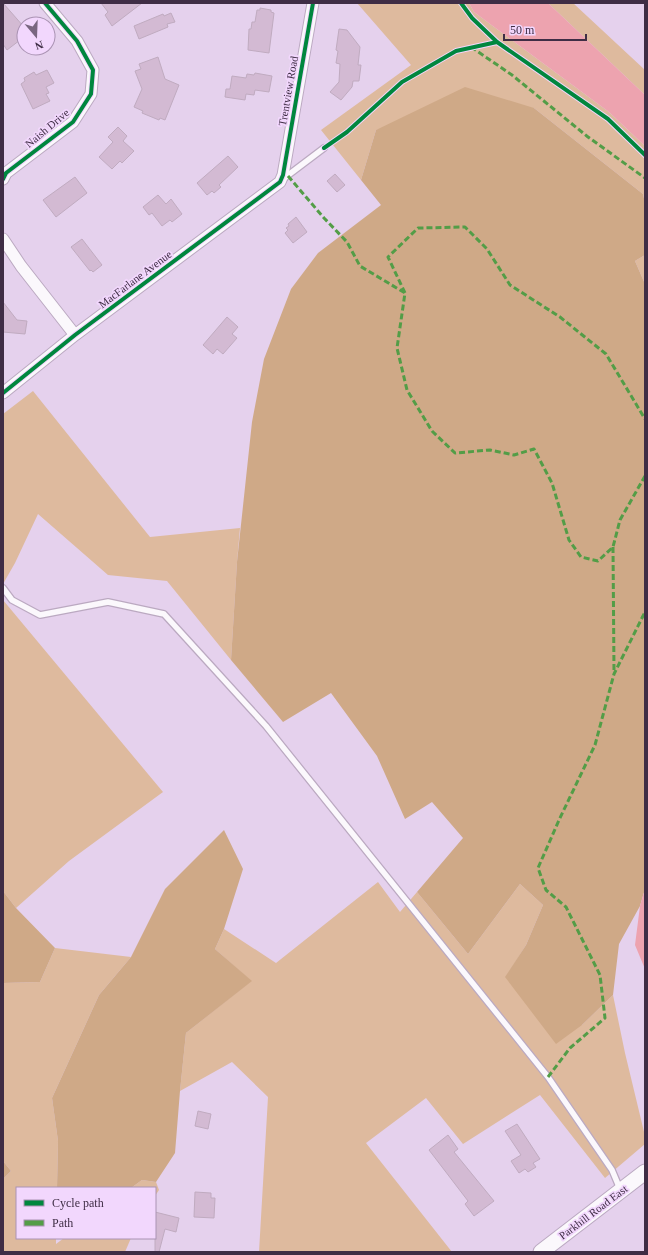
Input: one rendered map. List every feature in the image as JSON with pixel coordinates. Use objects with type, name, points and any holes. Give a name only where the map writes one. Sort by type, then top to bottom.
[{"type":"main road","name":"Parkhill Road East","points":[[541,1252],[645,1172]]},
{"type":"street","name":"Naish Drive","points":[[3,179],[6,173],[72,122],[91,94],[94,70],[77,41],[46,3]]},
{"type":"street","name":"Trentview Road","points":[[280,182],[283,176],[313,3]]},
{"type":"street","name":"MacFarlane Avenue","points":[[3,393],[75,335],[280,182]]},
{"type":"street","points":[[3,239],[75,335]]},
{"type":"lane","points":[[280,182],[324,148]]},
{"type":"lane","points":[[3,588],[12,600],[40,615],[108,602],[164,614],[266,726],[548,1077],[612,1170],[622,1191]]},
{"type":"shaded area","points":[[357,3],[469,3],[474,12],[609,112],[645,146],[645,203],[643,194],[534,108],[376,130],[361,180],[321,130],[411,65]]},
{"type":"shaded area","points":[[469,3],[548,3],[645,95],[645,146],[609,112],[474,12]]},
{"type":"shaded area","points":[[548,3],[573,3],[645,70],[645,95]]},
{"type":"shaded area","points":[[465,87],[534,108],[643,194],[645,203],[645,255],[635,261],[645,284],[645,889],[640,906],[619,944],[613,995],[582,1025],[556,1044],[505,977],[526,945],[543,905],[520,884],[468,954],[417,892],[463,838],[432,802],[405,819],[377,756],[331,693],[283,722],[231,660],[237,562],[252,422],[264,359],[291,289],[318,253],[381,205],[361,180],[376,130]]},
{"type":"shaded area","points":[[645,255],[645,284],[635,261]]},
{"type":"shaded area","points":[[33,391],[150,537],[240,528],[231,660],[167,581],[108,575],[38,514],[15,563],[3,584],[3,414]]},
{"type":"shaded area","points":[[3,600],[163,792],[69,861],[16,908],[3,891]]},
{"type":"shaded area","points":[[224,830],[243,869],[224,929],[215,949],[252,981],[186,1033],[175,1153],[156,1182],[142,1180],[132,1187],[57,1187],[58,1141],[52,1098],[99,995],[131,957],[165,889]]},
{"type":"shaded area","points":[[378,882],[400,912],[417,892],[468,954],[520,884],[543,905],[526,945],[506,977],[582,1025],[613,995],[645,1136],[645,1144],[605,1178],[540,1095],[463,1144],[426,1098],[366,1143],[452,1252],[259,1252],[268,1097],[232,1062],[180,1091],[186,1033],[251,981],[215,949],[224,929],[276,963]]},
{"type":"shaded area","points":[[645,889],[645,969],[635,945],[640,906]]},
{"type":"shaded area","points":[[3,891],[16,908],[55,948],[40,982],[3,983]]},
{"type":"shaded area","points":[[55,948],[131,957],[99,995],[52,1098],[58,1141],[57,1187],[16,1187],[16,1239],[56,1239],[56,1244],[63,1239],[131,1239],[125,1252],[3,1252],[3,1179],[11,1171],[3,1161],[3,983],[40,982]]},
{"type":"shaded area","points":[[3,1161],[11,1171],[3,1179]]},
{"type":"shaded area","points":[[142,1180],[156,1182],[159,1190],[156,1194],[156,1187],[132,1187]]},
{"type":"building","points":[[3,3],[16,18],[16,43],[7,50],[3,44]]},
{"type":"building","points":[[101,3],[142,3],[112,26],[105,15],[108,12]]},
{"type":"building","points":[[260,8],[271,10],[271,12],[274,13],[269,53],[248,50],[249,29],[251,29],[252,22],[255,22],[257,10],[260,10]]},
{"type":"building","points":[[171,13],[175,22],[167,24],[168,27],[139,39],[134,26],[163,14],[164,16]]},
{"type":"building","points":[[339,29],[347,30],[360,47],[358,65],[361,65],[359,81],[353,81],[352,87],[341,100],[330,92],[339,82],[340,64],[336,63],[338,51],[336,50]]},
{"type":"building","points":[[158,57],[165,79],[179,85],[165,120],[160,118],[159,120],[142,113],[143,111],[134,107],[142,89],[135,71],[141,69],[139,64]]},
{"type":"building","points":[[47,70],[54,83],[46,87],[49,93],[46,94],[50,101],[33,109],[21,84],[25,81],[24,78],[34,72],[36,75]]},
{"type":"building","points":[[255,73],[272,76],[269,92],[255,90],[254,95],[246,94],[245,100],[225,97],[226,89],[230,89],[232,76],[246,78],[247,74],[254,75]]},
{"type":"building","points":[[118,127],[127,136],[123,141],[134,151],[122,163],[120,161],[112,169],[99,157],[113,142],[108,137]]},
{"type":"building","points":[[228,156],[238,167],[219,185],[221,187],[214,193],[212,191],[207,195],[197,183]]},
{"type":"building","points":[[335,174],[345,185],[337,192],[327,181]]},
{"type":"building","points":[[75,177],[87,193],[56,217],[43,200]]},
{"type":"building","points":[[158,195],[166,204],[171,199],[182,214],[172,222],[170,220],[162,226],[152,213],[149,215],[143,207]]},
{"type":"building","points":[[296,217],[307,232],[293,243],[285,233],[288,230],[286,228],[289,226],[288,224]]},
{"type":"building","points":[[82,239],[102,265],[93,272],[91,270],[90,271],[71,247]]},
{"type":"building","points":[[3,302],[17,320],[27,321],[25,334],[3,332]]},
{"type":"building","points":[[227,317],[238,327],[232,334],[237,338],[223,354],[217,349],[213,354],[203,345]]},
{"type":"building","points":[[198,1111],[211,1114],[208,1129],[195,1126]]},
{"type":"building","points":[[517,1124],[540,1159],[533,1163],[536,1167],[528,1172],[525,1169],[519,1173],[511,1161],[521,1155],[505,1131]]},
{"type":"building","points":[[448,1135],[458,1149],[454,1152],[494,1201],[474,1216],[465,1204],[468,1201],[429,1150]]},
{"type":"building","points":[[195,1192],[211,1193],[211,1198],[215,1198],[214,1218],[194,1217]]},
{"type":"building","points":[[156,1212],[179,1218],[176,1232],[165,1229],[159,1252],[155,1252]]},
{"type":"marked path","points":[[471,47],[512,75],[588,137],[645,178]]},
{"type":"marked path","points":[[288,176],[347,242],[360,266],[405,293],[397,348],[407,390],[432,431],[455,453],[490,450],[514,455],[534,449],[552,483],[569,540],[581,557],[598,561],[613,547],[620,520],[645,476]]},
{"type":"marked path","points":[[405,293],[388,257],[418,228],[465,227],[487,249],[510,285],[560,317],[606,354],[645,419]]},
{"type":"marked path","points":[[613,547],[614,671]]},
{"type":"marked path","points":[[548,1077],[570,1048],[605,1018],[600,975],[566,907],[546,890],[538,868],[595,745],[614,674],[645,612]]},
{"type":"cycle path","points":[[3,179],[6,173],[73,122],[91,94],[93,70],[77,41],[45,3]]},
{"type":"cycle path","points":[[3,393],[75,335],[280,182],[283,175],[313,3]]},
{"type":"cycle path","points":[[461,3],[472,18],[497,42],[608,119],[645,155]]},
{"type":"cycle path","points":[[324,148],[347,132],[402,82],[456,51],[497,42]]}]
